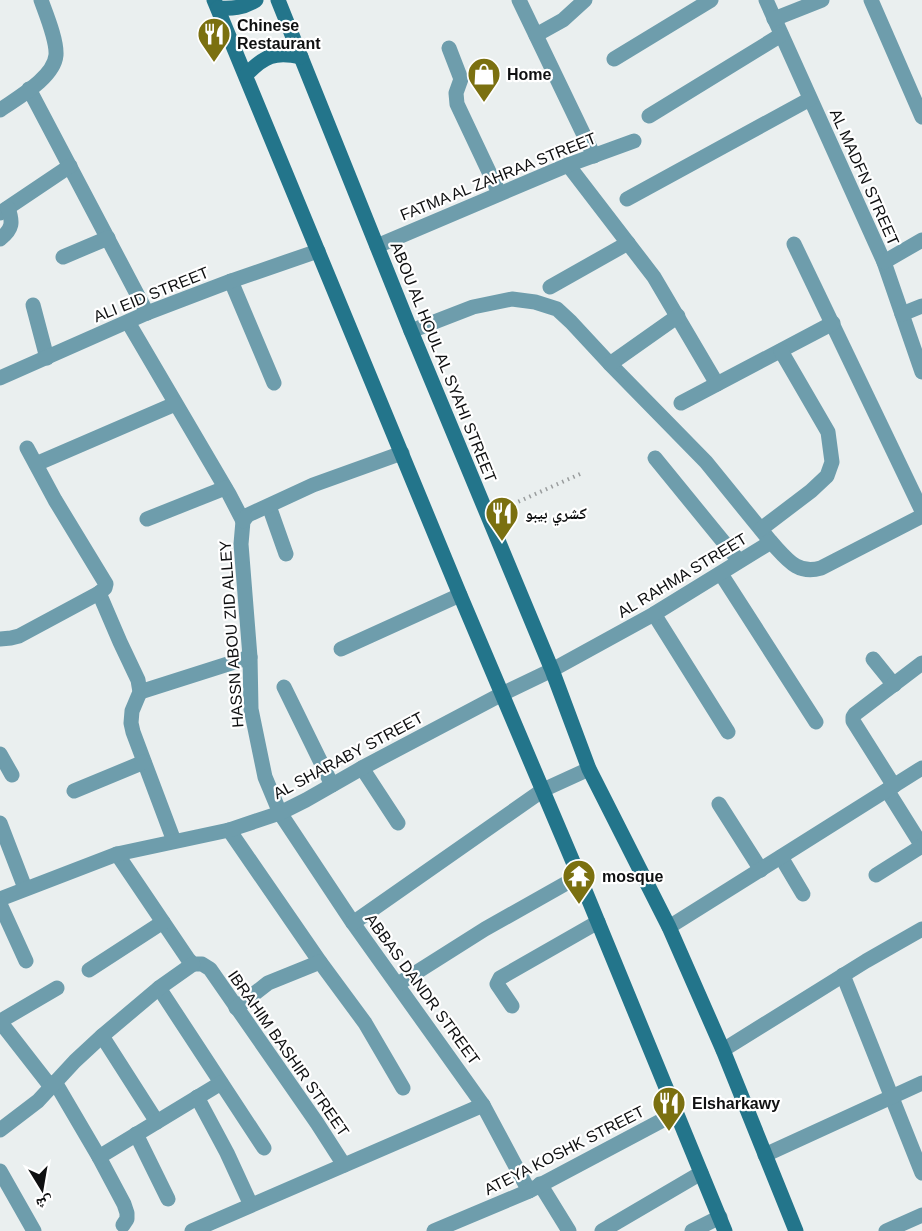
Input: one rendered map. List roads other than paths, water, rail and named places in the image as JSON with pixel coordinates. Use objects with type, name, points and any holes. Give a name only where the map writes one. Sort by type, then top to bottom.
[{"type":"main road","points":[[216,4],[233,9],[256,0]]},
{"type":"main road","name":"ABOU AL HOUL AL SYAHI STREET","points":[[278,0],[376,246],[552,670],[588,769],[669,927],[723,1050],[796,1231]]},
{"type":"main road","points":[[216,4],[723,1224]]},
{"type":"main road","points":[[246,75],[257,64],[271,56],[286,54],[301,57]]},
{"type":"street","points":[[0,110],[51,70],[55,62],[57,53],[41,0]]},
{"type":"street","points":[[519,0],[594,156]]},
{"type":"street","points":[[536,35],[563,20],[585,0]]},
{"type":"street","points":[[614,59],[711,0]]},
{"type":"street","name":"AL MADFN STREET","points":[[766,0],[884,262],[922,372]]},
{"type":"street","points":[[774,19],[822,0]]},
{"type":"street","points":[[871,0],[918,98],[922,117]]},
{"type":"street","points":[[649,117],[782,34]]},
{"type":"street","points":[[449,48],[461,79],[456,93],[457,104],[500,193]]},
{"type":"street","points":[[29,89],[147,313]]},
{"type":"street","points":[[627,199],[810,99]]},
{"type":"street","name":"FATMA AL ZAHRAA STREET","points":[[376,246],[568,165],[634,141]]},
{"type":"street","points":[[568,165],[654,277],[717,384]]},
{"type":"street","points":[[0,239],[8,231],[12,219],[4,210],[70,166]]},
{"type":"street","points":[[63,257],[108,238]]},
{"type":"street","points":[[884,262],[922,240]]},
{"type":"street","points":[[550,287],[628,243]]},
{"type":"street","points":[[794,243],[922,511]]},
{"type":"street","name":"ALI EID STREET","points":[[0,378],[147,313],[318,251]]},
{"type":"street","points":[[231,281],[274,383]]},
{"type":"street","points":[[411,331],[473,307],[512,299],[535,302],[557,309],[706,462],[771,542]]},
{"type":"street","points":[[33,305],[47,358]]},
{"type":"street","points":[[902,314],[922,306]]},
{"type":"street","points":[[610,364],[678,316]]},
{"type":"street","points":[[128,322],[243,521],[248,515],[313,485],[402,453]]},
{"type":"street","points":[[681,403],[833,323]]},
{"type":"street","points":[[761,529],[827,476],[832,462],[828,432],[781,351]]},
{"type":"street","points":[[36,464],[175,404]]},
{"type":"street","points":[[27,448],[101,587],[120,642],[138,680],[140,692],[132,711],[133,732],[174,841]]},
{"type":"street","points":[[655,458],[740,561]]},
{"type":"street","points":[[147,519],[225,488]]},
{"type":"street","points":[[269,506],[286,554]]},
{"type":"street","name":"AL RAHMA STREET","points":[[502,694],[552,670],[654,614],[771,542],[797,567],[813,570],[922,516]]},
{"type":"street","name":"HASSN ABOU ZID ALLEY","points":[[243,521],[241,544],[250,657],[251,709],[265,777],[280,813]]},
{"type":"street","points":[[721,574],[816,722]]},
{"type":"street","points":[[0,639],[19,636],[101,587]]},
{"type":"street","points":[[341,649],[460,595]]},
{"type":"street","points":[[654,614],[728,732]]},
{"type":"street","points":[[140,692],[250,657]]},
{"type":"street","points":[[873,659],[894,685]]},
{"type":"street","points":[[876,875],[922,846],[853,719],[855,714],[922,663]]},
{"type":"street","points":[[284,687],[332,785]]},
{"type":"street","name":"AL SHARABY STREET","points":[[0,898],[117,854],[229,830],[280,813],[502,694]]},
{"type":"street","points":[[0,754],[12,775]]},
{"type":"street","points":[[74,791],[144,762]]},
{"type":"street","points":[[362,768],[398,823]]},
{"type":"street","points":[[669,927],[922,768]]},
{"type":"street","points":[[353,923],[543,790],[588,769]]},
{"type":"street","points":[[719,804],[761,870]]},
{"type":"street","name":"ABBAS DANDR STREET","points":[[280,813],[353,923],[483,1105],[535,1188],[569,1231]]},
{"type":"street","points":[[0,823],[25,888]]},
{"type":"street","points":[[229,830],[365,1023],[403,1088]]},
{"type":"street","name":"IBRAHIM BASHIR STREET","points":[[117,854],[192,964],[202,964],[210,969],[344,1165]]},
{"type":"street","points":[[781,856],[803,894]]},
{"type":"street","points":[[398,984],[485,929],[579,876]]},
{"type":"street","points":[[0,904],[26,961]]},
{"type":"street","points":[[89,970],[163,921]]},
{"type":"street","points":[[512,1006],[497,984],[497,980],[598,922]]},
{"type":"street","points":[[723,1050],[922,929]]},
{"type":"street","points":[[236,1008],[268,983],[320,962]]},
{"type":"street","points":[[0,1130],[38,1101],[102,1036],[159,988],[192,964]]},
{"type":"street","points":[[843,975],[922,1173]]},
{"type":"street","points":[[57,988],[2,1021],[4,1027],[53,1085],[99,1157],[124,1204],[127,1219],[123,1225]]},
{"type":"street","points":[[159,988],[264,1148]]},
{"type":"street","points":[[102,1036],[157,1122]]},
{"type":"street","points":[[99,1157],[221,1083]]},
{"type":"street","points":[[765,1155],[922,1083]]},
{"type":"street","points":[[197,1097],[251,1205]]},
{"type":"street","points":[[192,1231],[483,1105]]},
{"type":"street","name":"ATEYA KOSHK STREET","points":[[434,1231],[465,1225],[676,1113]]},
{"type":"street","points":[[136,1134],[168,1199]]},
{"type":"street","points":[[602,1231],[701,1173]]},
{"type":"street","points":[[2,1180],[34,1231]]},
{"type":"street","points":[[886,1231],[922,1215]]},
{"type":"street","points":[[692,1231],[723,1224]]},
{"type":"place","name":"Chinese Restaurant","points":[[214,63]]},
{"type":"place","name":"Home","points":[[484,103]]},
{"type":"place","name":"كشري بيبو","points":[[502,542]]},
{"type":"place","name":"mosque","points":[[579,905]]},
{"type":"place","name":"Elsharkawy","points":[[669,1132]]}]
